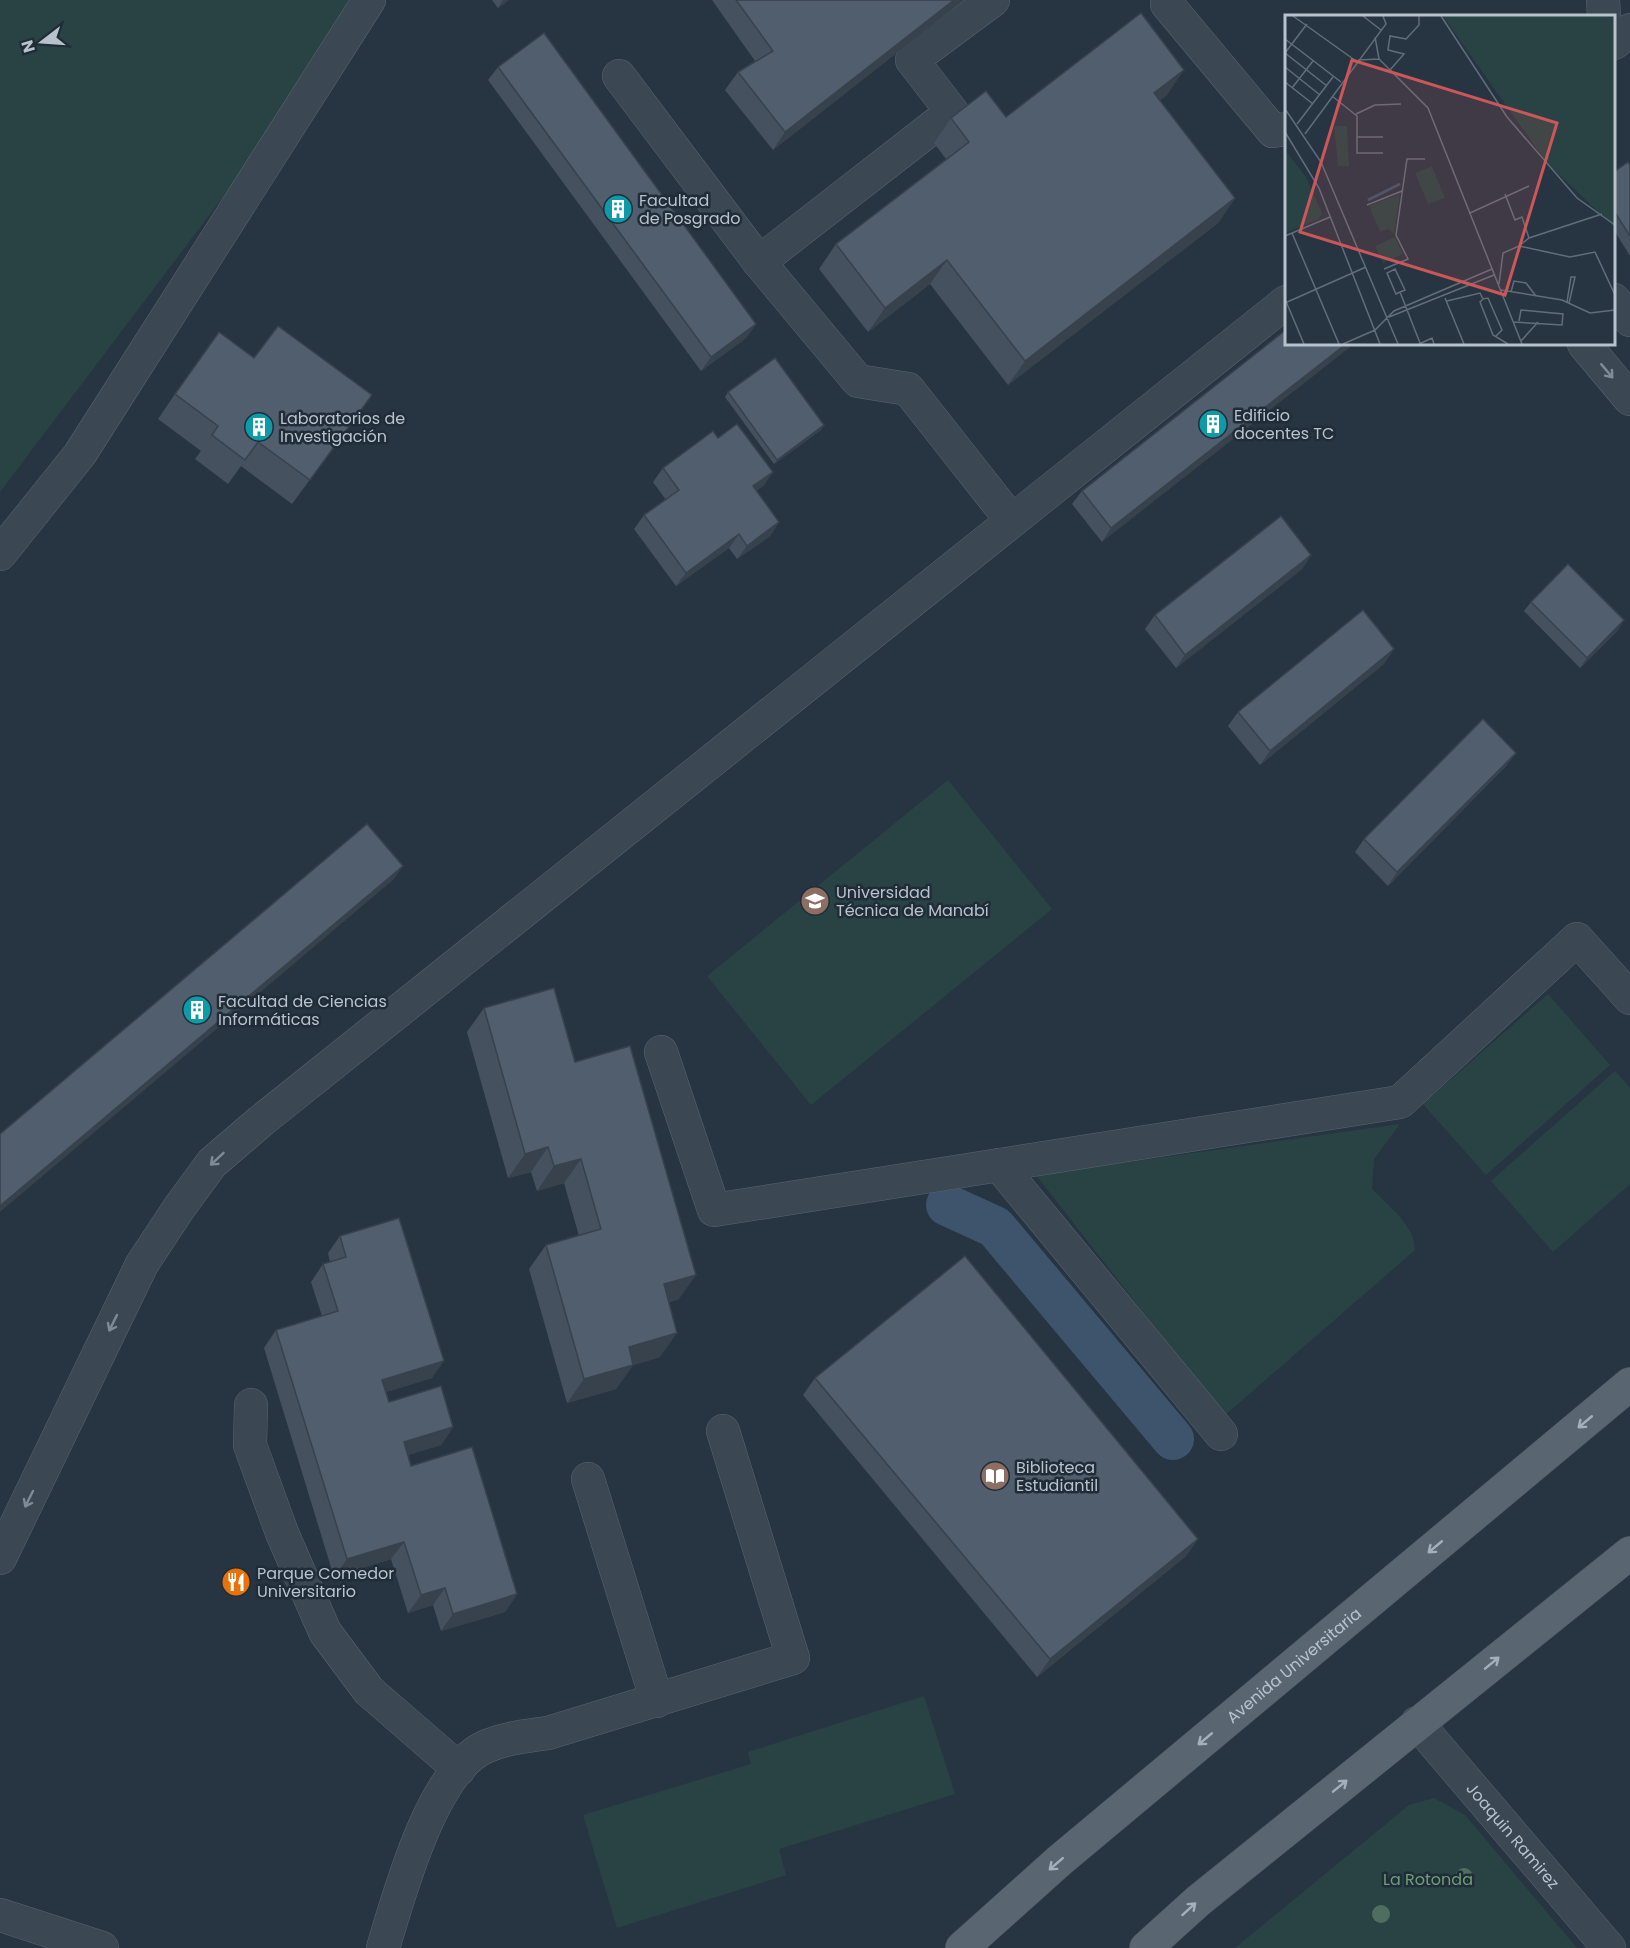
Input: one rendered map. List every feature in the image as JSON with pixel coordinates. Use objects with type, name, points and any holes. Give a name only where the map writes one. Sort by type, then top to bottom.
[{"type":"main road","name":"Avenida Universitaria","points":[[962,1948],[1077,1846],[1630,1384]]},
{"type":"main road","points":[[1146,1948],[1198,1900],[1630,1553]]},
{"type":"street","points":[[0,554],[80,454],[369,0]]},
{"type":"street","points":[[759,262],[952,112],[912,60],[993,0]]},
{"type":"street","points":[[1603,0],[1604,15]]},
{"type":"street","points":[[1165,1],[1273,131],[1285,129]]},
{"type":"street","points":[[1615,42],[1630,30]]},
{"type":"street","points":[[619,76],[759,262],[858,381],[908,389],[1012,521]]},
{"type":"street","points":[[1615,301],[1630,320]]},
{"type":"street","points":[[0,1558],[142,1264],[178,1208],[212,1162],[1285,304]]},
{"type":"street","points":[[1585,345],[1630,399]]},
{"type":"street","points":[[661,1052],[714,1210],[1400,1102],[1577,939],[1630,998]]},
{"type":"street","points":[[999,1165],[1221,1434]]},
{"type":"street","points":[[251,1405],[250,1444],[282,1533],[325,1632],[369,1691],[459,1770]]},
{"type":"street","points":[[383,1948],[421,1833],[446,1787],[470,1757],[485,1747],[548,1733],[793,1658],[723,1431]]},
{"type":"street","points":[[588,1479],[657,1701]]},
{"type":"street","name":"Joaquin Ramirez","points":[[1417,1723],[1609,1948]]},
{"type":"street","points":[[0,1915],[102,1948]]},
{"type":"green space","points":[[0,0],[372,0],[0,492]]},
{"type":"green space","points":[[948,780],[1052,909],[811,1105],[707,976]]},
{"type":"green space","points":[[1548,994],[1610,1065],[1486,1175],[1423,1104]]},
{"type":"green space","points":[[1615,1071],[1630,1088],[1630,1184],[1553,1252],[1491,1181]]},
{"type":"green space","points":[[1400,1124],[1374,1159],[1372,1189],[1406,1224],[1411,1232],[1415,1250],[1224,1416],[1036,1175]]},
{"type":"green space","points":[[924,1696],[955,1794],[779,1849],[786,1875],[617,1928],[583,1815],[751,1764],[748,1752]]},
{"type":"green space","name":"La Rotonda","points":[[1434,1798],[1465,1815],[1577,1948],[1235,1948],[1409,1805]]},
{"type":"building","points":[[736,0],[954,0],[785,132],[738,72],[773,51]]},
{"type":"building","points":[[1141,13],[1184,70],[1154,93],[1235,198],[1025,361],[947,260],[885,308],[836,244],[969,142],[951,118],[986,91],[1006,117]]},
{"type":"building","name":"Facultad de Posgrado","points":[[544,33],[756,324],[711,357],[498,67]]},
{"type":"building","points":[[1628,162],[1630,165],[1630,236],[1615,213],[1615,171]]},
{"type":"building","name":"Laboratorios de Investigación","points":[[278,326],[372,395],[310,480],[258,442],[245,460],[212,435],[218,426],[175,394],[219,332],[254,358]]},
{"type":"building","name":"Edificio docentes TC","points":[[1285,331],[1285,345],[1345,345],[1111,528],[1082,491]]},
{"type":"building","points":[[775,358],[824,425],[777,460],[728,392]]},
{"type":"building","points":[[737,424],[773,472],[753,486],[779,522],[747,546],[739,534],[686,573],[644,515],[679,490],[663,468],[713,431],[718,438]]},
{"type":"building","points":[[1281,516],[1311,555],[1185,655],[1155,615]]},
{"type":"building","points":[[1568,564],[1624,620],[1587,658],[1531,602]]},
{"type":"building","points":[[1363,610],[1394,649],[1270,751],[1238,712]]},
{"type":"building","points":[[1483,719],[1516,753],[1397,872],[1364,839]]},
{"type":"building","name":"Facultad de Ciencias Informáticas","points":[[367,824],[403,866],[0,1206],[0,1134]]},
{"type":"building","points":[[554,988],[575,1062],[630,1046],[696,1275],[664,1284],[677,1333],[629,1347],[633,1365],[584,1379],[546,1245],[601,1229],[581,1159],[554,1166],[548,1147],[525,1154],[484,1008]]},
{"type":"building","points":[[399,1218],[444,1361],[382,1380],[389,1402],[441,1386],[453,1427],[404,1442],[411,1466],[472,1447],[517,1594],[453,1614],[445,1588],[421,1595],[404,1542],[347,1559],[276,1330],[338,1311],[323,1264],[346,1257],[340,1236]]},
{"type":"building","name":"Biblioteca Estudiantil","points":[[965,1256],[1198,1539],[1050,1659],[815,1378]]},
{"type":"waterway","points":[[947,1205],[995,1227],[1173,1439]]},
{"type":"place","name":"Facultad de Posgrado","points":[[618,209]]},
{"type":"place","name":"Edificio docentes TC","points":[[1213,424]]},
{"type":"place","name":"Laboratorios de Investigación","points":[[259,427]]},
{"type":"place","name":"Universidad Técnica de Manabí","points":[[815,901]]},
{"type":"place","name":"Facultad de Ciencias Informáticas","points":[[197,1010]]},
{"type":"place","name":"Biblioteca Estudiantil","points":[[995,1476]]},
{"type":"place","name":"Parque Comedor Universitario","points":[[236,1582]]}]
